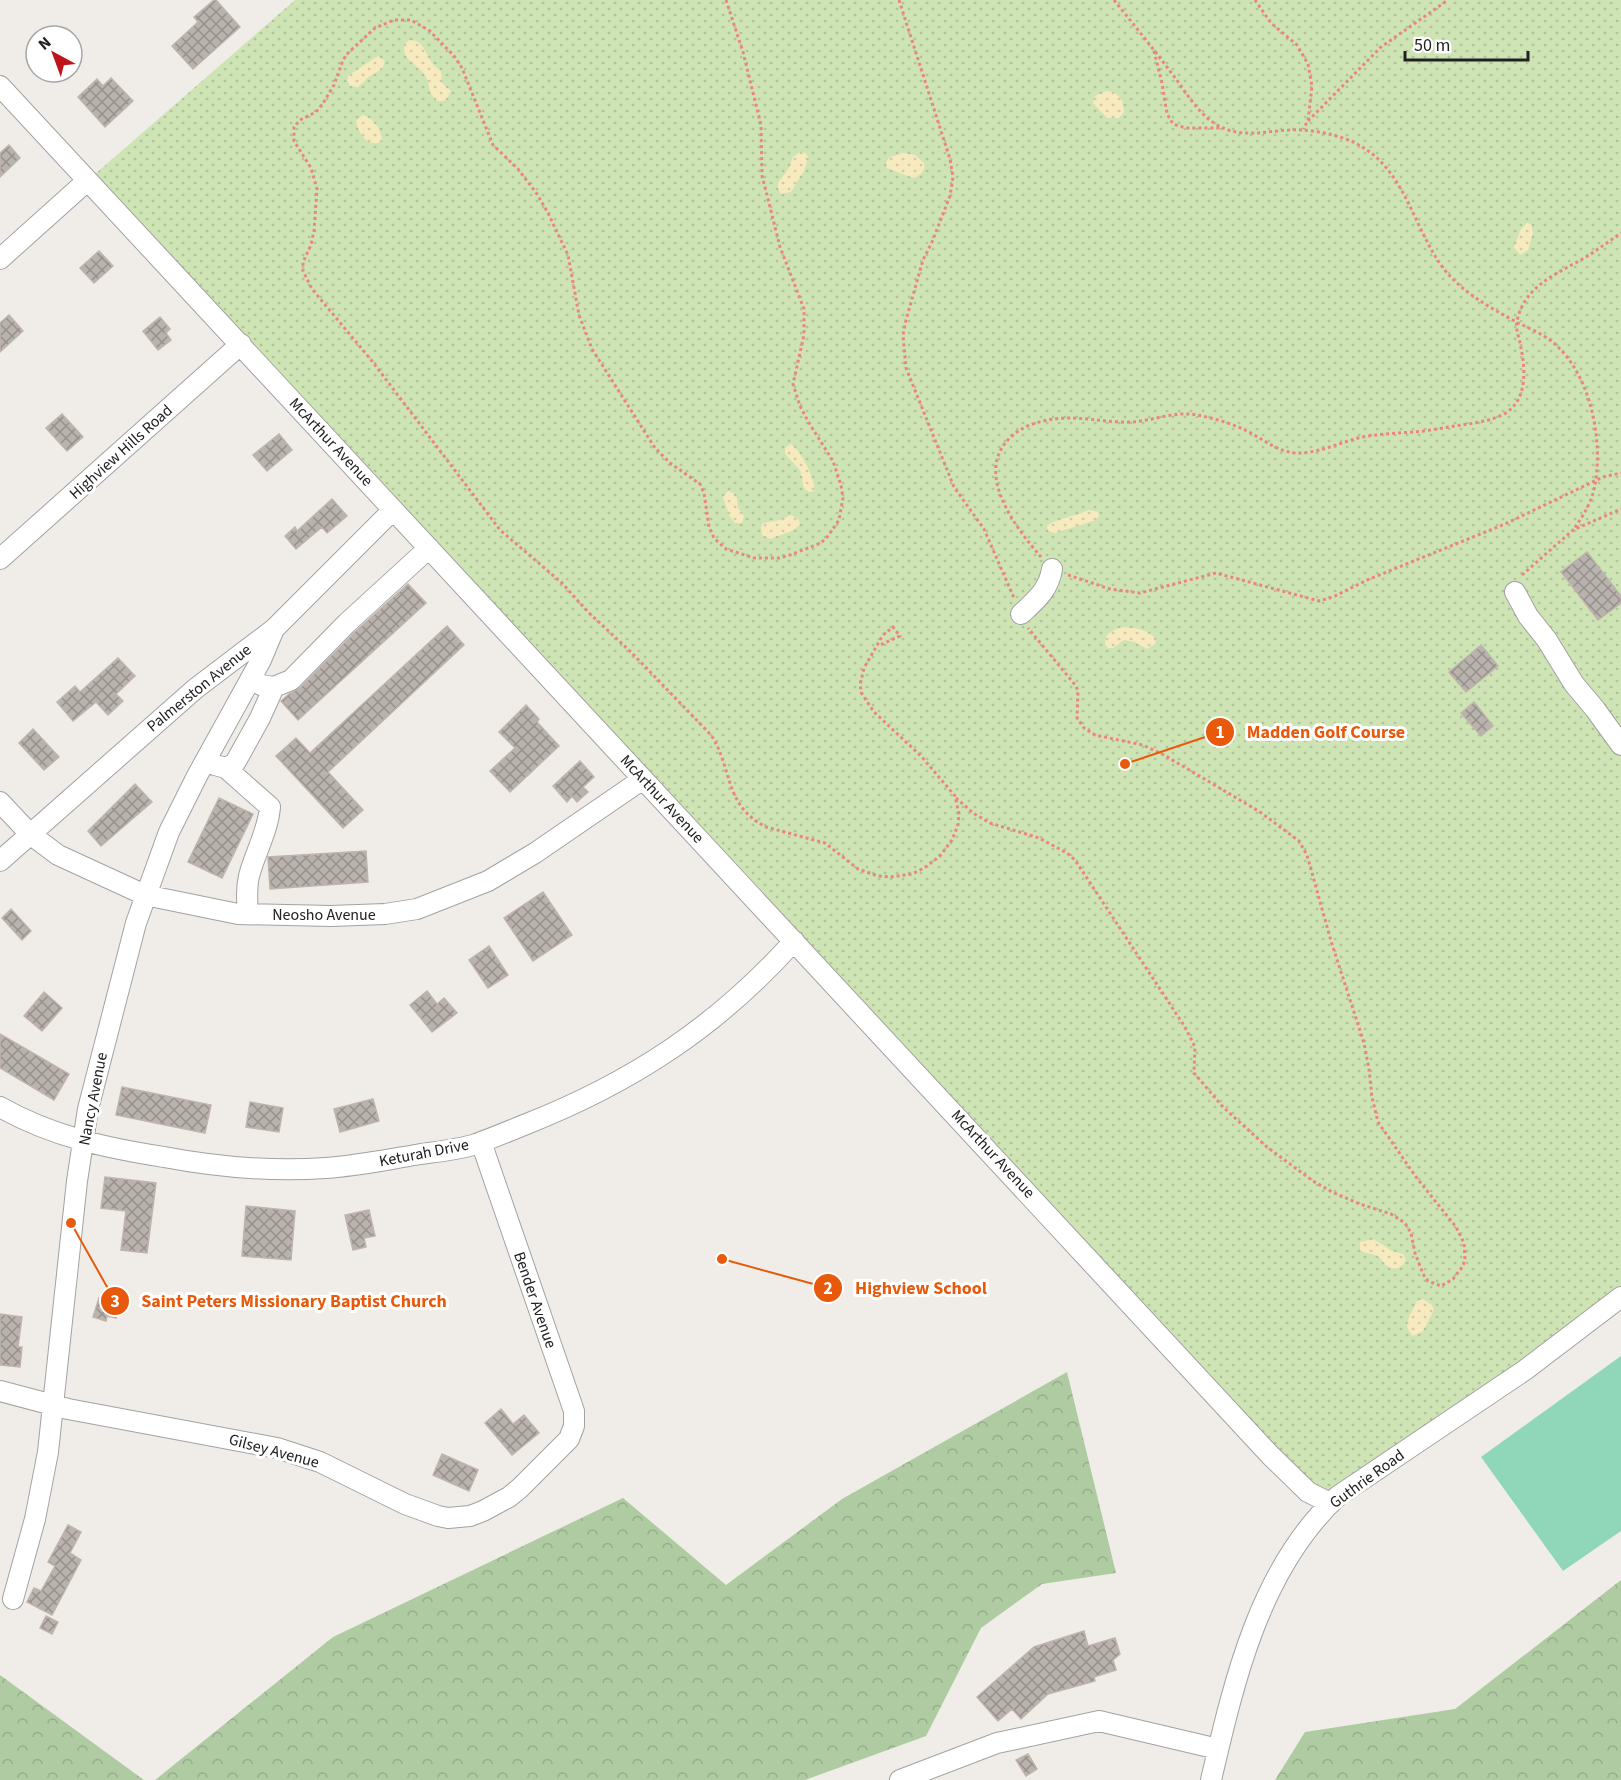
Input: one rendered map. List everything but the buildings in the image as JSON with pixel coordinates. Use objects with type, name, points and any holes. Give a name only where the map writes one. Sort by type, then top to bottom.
[{"type":"street","name":"McArthur Avenue","points":[[0,86],[1270,1455],[1308,1492],[1330,1503]]},
{"type":"street","points":[[0,259],[87,181]]},
{"type":"street","name":"Highview Hills Road","points":[[0,559],[241,344]]},
{"type":"street","name":"Palmerston Avenue","points":[[0,861],[195,689],[274,629],[393,510]]},
{"type":"street","points":[[251,678],[261,685],[274,687],[291,680],[347,623],[429,548]]},
{"type":"street","points":[[1021,614],[1042,593],[1049,581],[1052,569]]},
{"type":"street","points":[[1515,592],[1528,616],[1547,640],[1574,684],[1621,745]]},
{"type":"street","name":"Nancy Avenue","points":[[13,1599],[35,1519],[48,1452],[77,1181],[98,1066],[145,895],[169,832],[251,678],[274,629]]},
{"type":"street","points":[[226,768],[235,763],[274,687]]},
{"type":"street","points":[[206,760],[226,768],[270,807],[268,821],[249,877],[248,914]]},
{"type":"street","name":"Neosho Avenue","points":[[0,802],[30,834],[67,859],[145,895],[214,910],[248,914],[297,917],[384,914],[431,905],[488,881],[512,868],[643,779]]},
{"type":"street","name":"Keturah Drive","points":[[0,1107],[40,1127],[83,1141],[110,1148],[214,1166],[299,1169],[366,1164],[481,1142],[583,1100],[666,1053],[728,1007],[794,941]]},
{"type":"street","name":"Bender Avenue","points":[[481,1142],[574,1411],[572,1433],[555,1454]]},
{"type":"street","name":"Guthrie Road","points":[[1211,1780],[1247,1647],[1266,1599],[1305,1532],[1338,1496],[1534,1364],[1621,1298]]},
{"type":"street","name":"Gilsey Avenue","points":[[0,1391],[52,1405],[277,1448],[320,1462],[405,1504],[448,1518],[470,1516],[496,1505],[520,1488],[555,1454]]},
{"type":"street","points":[[900,1780],[997,1743],[1100,1721],[1218,1749]]},
{"type":"path","points":[[726,0],[743,52],[761,124],[762,176],[780,247],[804,309],[806,322],[793,384],[809,423],[833,461],[841,485],[842,509],[839,520],[821,543],[790,555],[766,559],[754,558],[726,549],[714,538],[709,526],[704,493],[700,484],[678,470],[656,448],[592,349],[579,315],[568,255],[537,194],[518,170],[493,145],[462,68],[454,56],[430,31],[411,20],[394,20],[375,27],[367,33],[343,60],[334,85],[322,105],[294,127],[294,141],[311,168],[317,189],[314,231],[311,245],[303,262],[303,271],[312,289],[372,361],[500,530],[562,583],[711,735],[718,748],[732,792],[751,817],[766,827],[825,843],[866,873],[884,877],[901,876],[912,874],[933,862],[952,840],[958,825],[959,814],[955,796]]},
{"type":"path","points":[[878,646],[900,636],[896,629],[893,627],[885,632],[861,677],[862,694],[874,712],[921,756],[955,796],[973,813],[990,823],[1039,838],[1075,860],[1185,1027],[1195,1047],[1194,1073],[1202,1084],[1245,1128],[1291,1166],[1332,1192],[1391,1214],[1405,1223],[1411,1233],[1418,1265],[1428,1281],[1441,1286],[1453,1279],[1463,1266],[1464,1243],[1456,1227],[1416,1178],[1378,1122],[1364,1043],[1331,941],[1307,855],[1299,841],[1260,812],[1164,755],[1143,745],[1095,735],[1084,728],[1077,718],[1078,691],[1076,686],[1033,634],[1021,614],[984,529],[954,487],[906,368],[903,335],[923,260],[950,196],[953,177],[950,159],[898,0]]},
{"type":"path","points":[[1114,0],[1154,49],[1192,102],[1212,122],[1224,128],[1249,134],[1303,130],[1355,143],[1382,161],[1399,185],[1435,256],[1447,273],[1475,298],[1556,345],[1578,373],[1586,388],[1596,442],[1595,480],[1590,502],[1573,530],[1514,584],[1515,592]]},
{"type":"path","points":[[1255,0],[1271,23],[1292,39],[1305,58],[1311,76],[1308,121]]},
{"type":"path","points":[[1303,130],[1308,121],[1374,53],[1448,0]]},
{"type":"path","points":[[1154,49],[1167,114],[1173,124],[1200,129],[1224,128]]},
{"type":"path","points":[[1621,233],[1591,254],[1542,281],[1526,299],[1517,322],[1524,373],[1522,392],[1516,405],[1510,411],[1494,418],[1416,432],[1367,436],[1318,450],[1296,453],[1281,450],[1234,426],[1209,417],[1186,413],[1122,423],[1071,418],[1052,419],[1026,427],[1007,440],[995,464],[998,486],[1018,531],[1052,569],[1110,589],[1132,593],[1148,592],[1216,573],[1319,601],[1505,524],[1595,480],[1621,473]]},
{"type":"path","points":[[1573,530],[1621,509]]},
{"type":"green space","points":[[295,0],[1621,0],[1621,1297],[1338,1496],[1318,1498],[87,181]]},
{"type":"green space","points":[[1621,1356],[1621,1531],[1563,1571],[1481,1457]]},
{"type":"green space","points":[[1067,1372],[1116,1573],[1042,1584],[981,1628],[926,1736],[805,1780],[155,1780],[333,1637],[623,1498],[726,1585],[842,1499]]},
{"type":"green space","points":[[1621,1580],[1621,1780],[1275,1780],[1305,1732],[1455,1709]]},
{"type":"green space","points":[[0,1675],[144,1780],[0,1780]]},
{"type":"sand","points":[[409,40],[422,45],[433,64],[441,71],[442,83],[451,91],[446,100],[439,101],[433,98],[426,77],[408,59],[404,45]]},
{"type":"sand","points":[[378,56],[385,61],[382,69],[358,87],[350,86],[347,80],[349,75]]},
{"type":"sand","points":[[1106,91],[1114,92],[1122,100],[1124,112],[1119,118],[1107,118],[1093,103],[1095,96]]},
{"type":"sand","points":[[362,115],[370,118],[376,125],[382,141],[372,143],[365,139],[356,121]]},
{"type":"sand","points":[[800,152],[805,153],[808,157],[805,169],[791,192],[781,194],[778,183],[789,168],[793,157]]},
{"type":"sand","points":[[903,153],[915,155],[924,163],[923,170],[918,176],[913,178],[887,168],[886,162],[890,157]]},
{"type":"sand","points":[[1527,223],[1531,224],[1533,233],[1528,250],[1520,255],[1514,247],[1521,229]]},
{"type":"sand","points":[[791,444],[807,466],[814,491],[809,492],[804,488],[800,470],[785,454],[785,448]]},
{"type":"sand","points":[[728,491],[737,498],[738,508],[744,516],[742,523],[735,523],[729,515],[723,497]]},
{"type":"sand","points":[[1089,510],[1098,512],[1099,516],[1096,520],[1055,533],[1048,531],[1047,526],[1050,524]]},
{"type":"sand","points":[[791,515],[799,520],[800,525],[792,531],[770,539],[762,535],[763,523]]},
{"type":"sand","points":[[1123,627],[1146,631],[1156,640],[1155,644],[1147,649],[1135,642],[1124,640],[1113,648],[1108,648],[1105,644],[1106,637]]},
{"type":"sand","points":[[1373,1239],[1392,1251],[1403,1254],[1406,1259],[1403,1265],[1398,1268],[1389,1267],[1379,1257],[1360,1250],[1360,1242]]},
{"type":"sand","points":[[1423,1299],[1432,1305],[1434,1310],[1423,1331],[1413,1336],[1407,1327],[1408,1319],[1417,1301]]},
{"type":"place","name":"Madden Golf Course","points":[[1125,764]]},
{"type":"place","name":"Saint Peters Missionary Baptist Church","points":[[71,1223]]},
{"type":"place","name":"Highview School","points":[[722,1259]]}]
